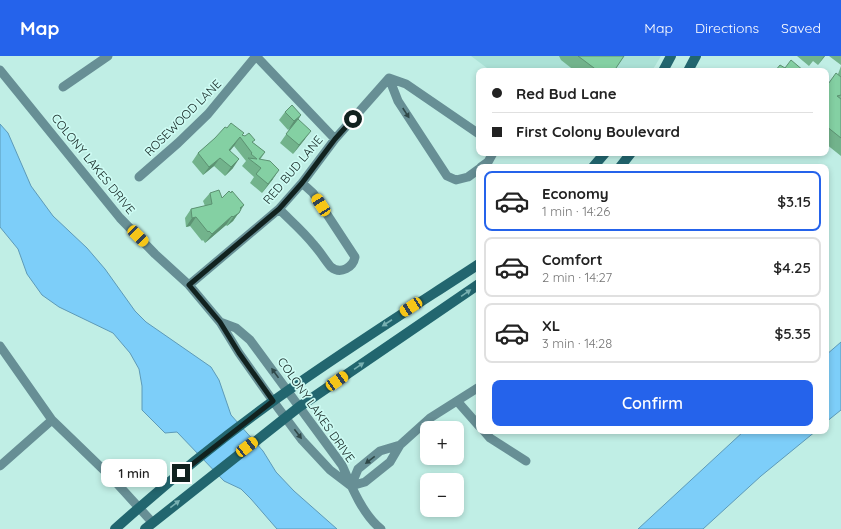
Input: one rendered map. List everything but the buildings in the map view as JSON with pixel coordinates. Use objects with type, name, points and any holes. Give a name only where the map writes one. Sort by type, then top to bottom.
[{"type":"main road","points":[[665,68],[671,56]]},
{"type":"main road","points":[[690,68],[696,56]]},
{"type":"main road","points":[[596,164],[602,156]]},
{"type":"main road","points":[[622,164],[629,156]]},
{"type":"main road","points":[[115,529],[139,507],[192,464],[273,401],[365,337],[476,266]]},
{"type":"main road","points":[[145,529],[285,417],[476,286]]},
{"type":"main road","points":[[428,297],[439,312]]},
{"type":"street","points":[[63,87],[108,56]]},
{"type":"street","points":[[256,56],[335,139]]},
{"type":"street","name":"ROSEWOOD LANE","points":[[139,177],[208,114],[256,56]]},
{"type":"street","name":"COLONY LAKES DRIVE","points":[[0,70],[120,218],[155,254],[189,285],[220,322],[239,353],[302,440],[330,470],[351,486]]},
{"type":"street","points":[[389,78],[406,84],[476,132]]},
{"type":"street","points":[[389,78],[398,101],[447,176],[456,180],[468,177],[476,171]]},
{"type":"street","name":"RED BUD LANE","points":[[189,285],[279,209],[302,183],[335,139],[389,78]]},
{"type":"street","points":[[279,209],[312,242],[331,267],[338,270],[346,269],[354,263],[355,257],[349,247],[313,193],[302,183]]},
{"type":"street","name":"COLONY LAKES DRIVE","points":[[220,322],[236,328],[250,340],[342,466],[351,486],[373,523],[381,529]]},
{"type":"street","points":[[0,346],[52,420],[112,478],[152,522]]},
{"type":"street","points":[[351,486],[365,482],[390,462],[400,445],[430,418],[476,389]]},
{"type":"street","points":[[457,401],[476,423]]},
{"type":"street","points":[[0,466],[52,420]]},
{"type":"street","points":[[487,434],[490,438],[526,461]]},
{"type":"street","points":[[351,486],[358,469],[380,451],[400,445]]},
{"type":"shaded area","points":[[471,56],[661,56],[654,68],[487,68]]},
{"type":"water","points":[[0,124],[8,133],[31,186],[53,216],[87,248],[105,269],[135,311],[146,322],[211,367],[219,380],[231,415],[263,451],[276,472],[294,491],[337,529],[277,529],[241,489],[224,481],[177,432],[165,433],[142,410],[142,386],[139,369],[130,353],[113,333],[59,307],[42,295],[27,274],[18,249],[0,227]]},
{"type":"water","points":[[841,342],[841,410],[829,420],[829,352]]},
{"type":"water","points":[[741,434],[812,434],[761,476],[703,529],[638,529]]},
{"type":"route","points":[[181,473],[273,401],[239,353],[220,322],[189,285],[279,209],[302,183],[335,139],[353,119]]}]
